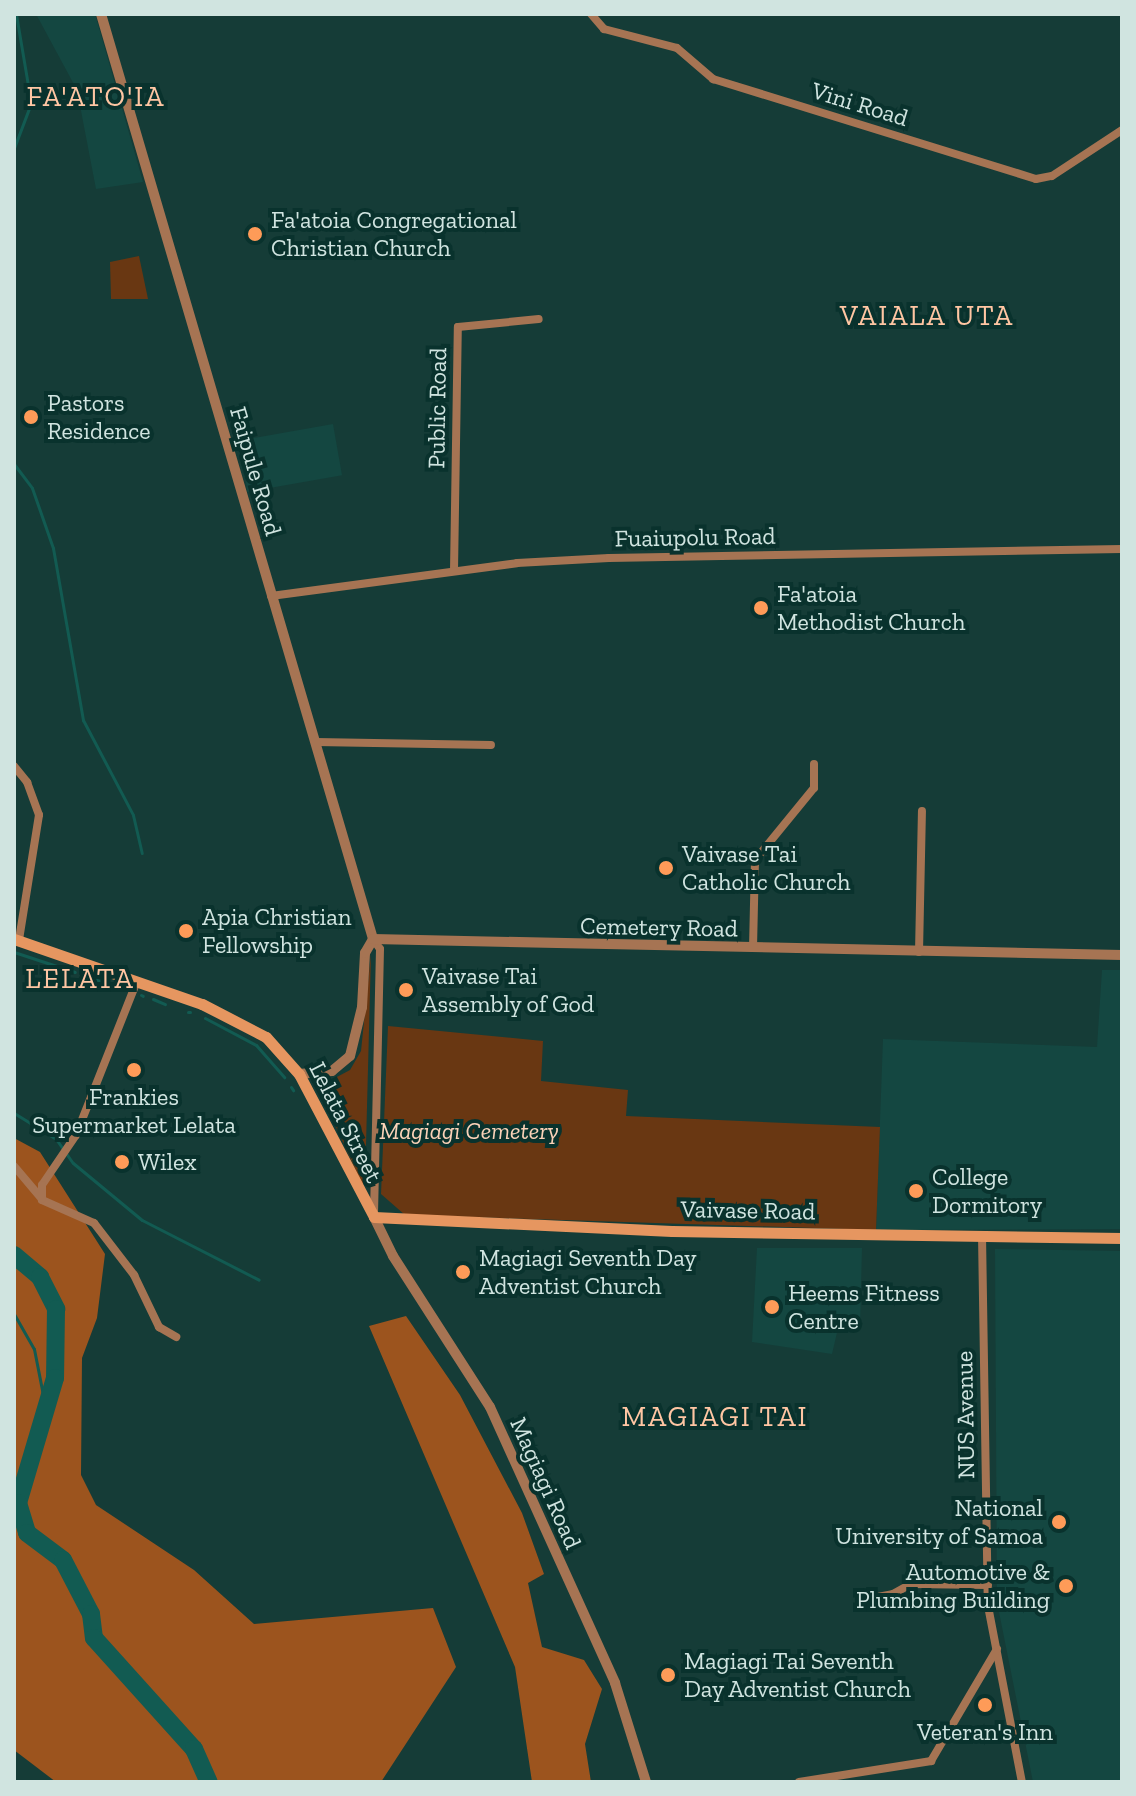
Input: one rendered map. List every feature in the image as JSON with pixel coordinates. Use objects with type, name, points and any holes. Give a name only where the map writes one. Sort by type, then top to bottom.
[{"type":"main road","name":"Lelata Street","points":[[16,940],[137,981],[244,1023],[266,1037],[299,1074],[374,1217]]},
{"type":"main road","name":"Vaivase Road","points":[[374,1217],[672,1231],[1122,1238]]},
{"type":"street","name":"Faipule Road","points":[[101,14],[373,939]]},
{"type":"street","name":"Vini Road","points":[[591,14],[604,29],[677,48],[713,79],[1036,179],[1052,176],[1122,130]]},
{"type":"street","name":"Public Road","points":[[454,571],[458,327],[539,319]]},
{"type":"street","name":"Fuaiupolu Road","points":[[271,596],[454,571],[609,558],[1122,549]]},
{"type":"street","points":[[316,742],[491,745]]},
{"type":"street","points":[[753,948],[755,860],[814,788],[814,764]]},
{"type":"street","points":[[14,766],[27,782],[39,815],[16,940]]},
{"type":"street","points":[[919,952],[922,811]]},
{"type":"street","points":[[299,1074],[332,1071],[350,1056],[362,1007],[365,953],[373,939],[380,949],[374,1217]]},
{"type":"street","name":"Cemetery Road","points":[[373,939],[1122,955]]},
{"type":"street","points":[[42,1200],[42,1185],[76,1135],[137,981]]},
{"type":"street","points":[[14,1166],[42,1200],[94,1223],[134,1275],[159,1327],[176,1337]]},
{"type":"street","name":"Magiagi Road","points":[[374,1217],[393,1256],[472,1374],[500,1428],[615,1683],[646,1782]]},
{"type":"street","name":"NUS Avenue","points":[[982,1235],[988,1585],[1022,1782]]},
{"type":"street","points":[[862,1600],[893,1594],[911,1584],[988,1585]]},
{"type":"street","points":[[799,1782],[931,1761],[997,1648]]},
{"type":"shaded area","points":[[36,14],[95,14],[143,182],[96,189],[77,90]]},
{"type":"shaded area","points":[[333,424],[342,475],[247,492],[238,441]]},
{"type":"shaded area","points":[[1102,970],[1122,970],[1122,1229],[876,1230],[883,1039],[1097,1047]]},
{"type":"shaded area","points":[[14,1138],[40,1152],[105,1254],[97,1318],[82,1358],[81,1475],[96,1505],[194,1570],[254,1624],[433,1608],[456,1667],[381,1782],[56,1782],[14,1750]]},
{"type":"shaded area","points":[[757,1248],[862,1248],[860,1328],[839,1324],[832,1354],[752,1342]]},
{"type":"shaded area","name":"National University of Samoa","points":[[995,1249],[1122,1251],[1122,1782],[1033,1782],[997,1602]]},
{"type":"shaded area","points":[[406,1316],[460,1395],[522,1513],[544,1574],[528,1583],[542,1647],[584,1660],[602,1689],[585,1744],[591,1782],[532,1782],[515,1667],[369,1326]]},
{"type":"green space","points":[[139,256],[148,299],[111,299],[110,262]]},
{"type":"green space","points":[[371,954],[365,1183],[362,1184],[318,1087],[350,1070],[361,1051]]},
{"type":"green space","name":"Magiagi Cemetery","points":[[388,1026],[543,1041],[541,1081],[628,1090],[626,1116],[880,1127],[876,1230],[405,1215],[381,1194]]},
{"type":"waterway","points":[[14,148],[31,103],[16,14]]},
{"type":"waterway","points":[[14,464],[32,488],[53,548],[83,720],[133,815],[142,853]]},
{"type":"waterway","points":[[14,952],[75,972]]},
{"type":"waterway","points":[[85,976],[125,990]]},
{"type":"waterway","points":[[153,999],[165,1004]]},
{"type":"waterway","points":[[205,1018],[256,1045],[284,1077]]},
{"type":"waterway","points":[[14,1113],[56,1139],[73,1163],[142,1220],[259,1280]]},
{"type":"waterway","points":[[14,1255],[40,1277],[56,1309],[55,1378],[18,1503],[27,1533],[63,1560],[91,1614],[94,1638],[194,1749],[209,1782]]},
{"type":"waterway","points":[[14,1314],[34,1349],[46,1410]]},
{"type":"place","name":"Fa'atoia Congregational Christian Church","points":[[255,234]]},
{"type":"place","name":"Pastors Residence","points":[[31,417]]},
{"type":"place","name":"Fa'atoia Methodist Church","points":[[761,608]]},
{"type":"place","name":"Vaivase Tai Catholic Church","points":[[666,868]]},
{"type":"place","name":"Apia Christian Fellowship","points":[[186,931]]},
{"type":"place","name":"Vaivase Tai Assembly of God","points":[[406,990]]},
{"type":"place","name":"Frankies Supermarket Lelata","points":[[134,1070]]},
{"type":"place","name":"Wilex","points":[[122,1162]]},
{"type":"place","name":"College Dormitory","points":[[916,1191]]},
{"type":"place","name":"Magiagi Seventh Day Adventist Church","points":[[463,1272]]},
{"type":"place","name":"Heems Fitness Centre","points":[[772,1307]]},
{"type":"place","name":"National University of Samoa","points":[[1059,1522]]},
{"type":"place","name":"Automotive & Plumbing Building","points":[[1066,1586]]},
{"type":"place","name":"Magiagi Tai Seventh Day Adventist Church","points":[[668,1675]]},
{"type":"place","name":"Veteran's Inn","points":[[985,1705]]},
{"type":"district","name":"FA'ATO'IA","points":[[96,97]]},
{"type":"district","name":"VAIALA UTA","points":[[927,316]]},
{"type":"district","name":"LELATA","points":[[80,979]]},
{"type":"district","name":"MAGIAGI TAI","points":[[715,1417]]}]
